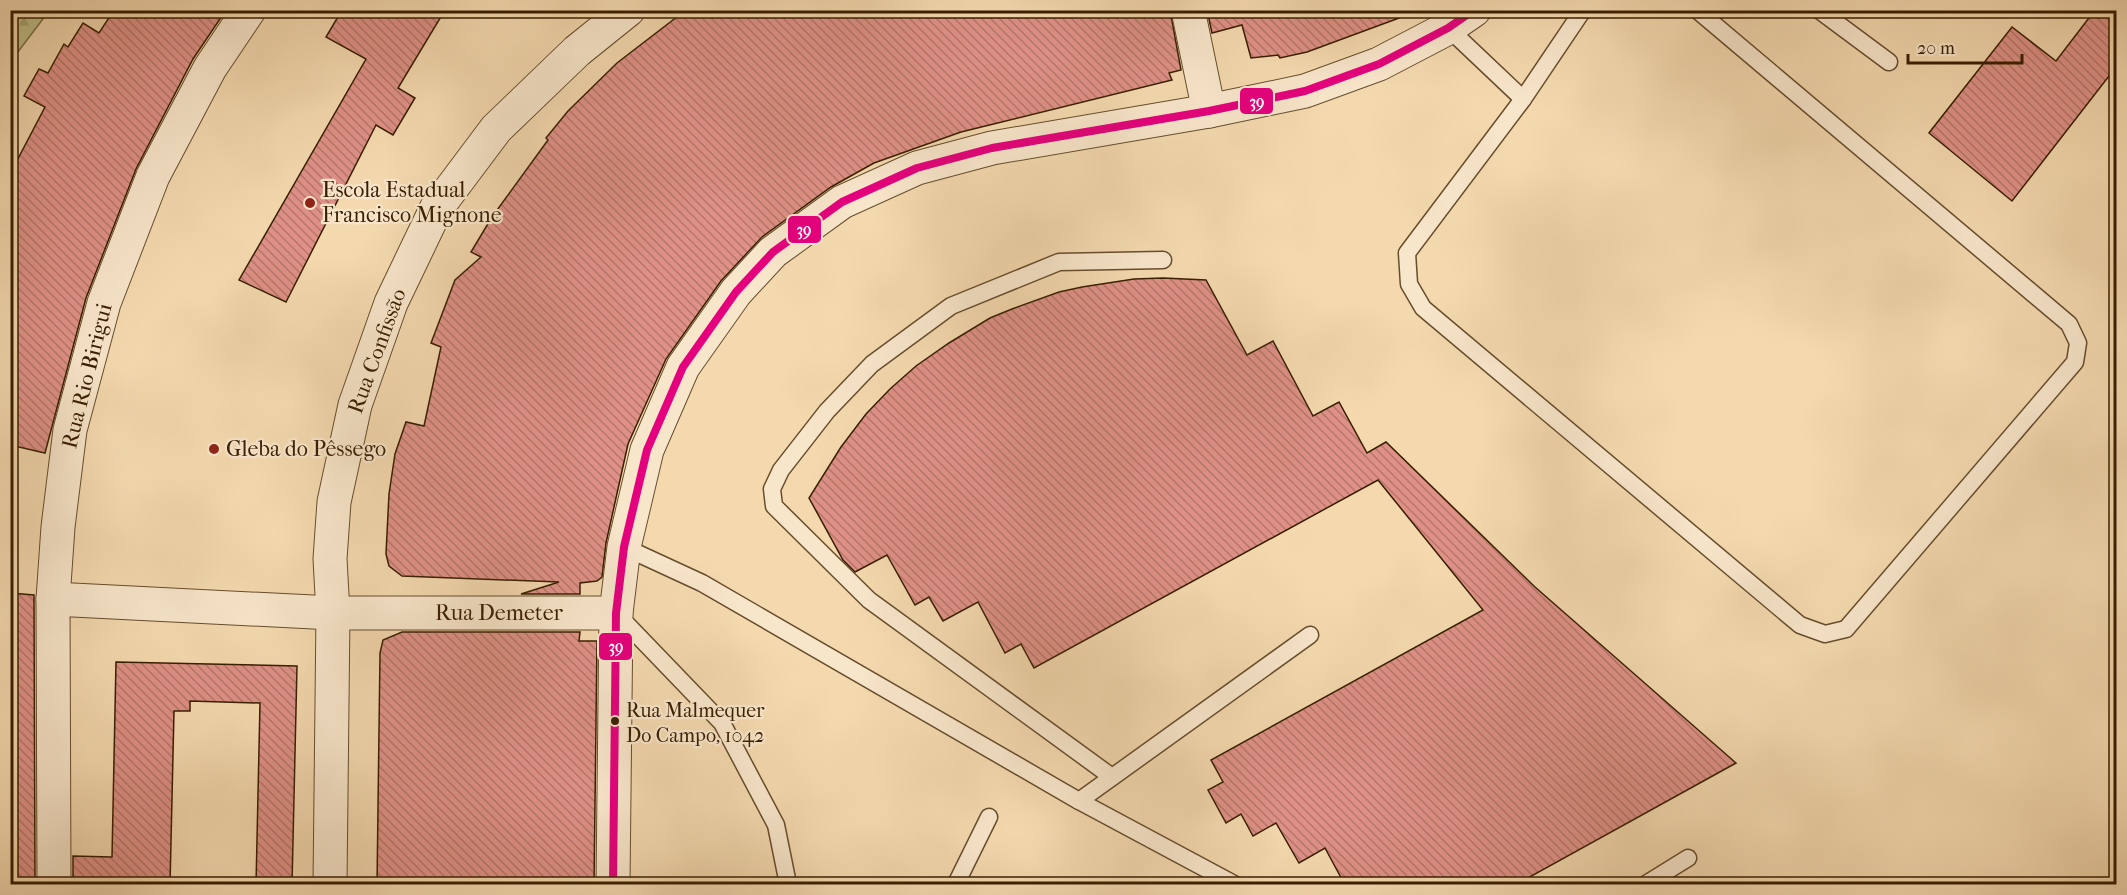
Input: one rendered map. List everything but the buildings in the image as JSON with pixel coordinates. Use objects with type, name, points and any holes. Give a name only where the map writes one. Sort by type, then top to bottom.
[{"type":"street","name":"Rua Rio Birigui","points":[[54,885],[54,599],[58,527],[70,430],[104,303],[153,176],[210,68],[249,10]]},
{"type":"street","name":"Rua Confissão","points":[[330,885],[333,613],[330,559],[334,502],[355,405],[391,303],[436,209],[496,129],[577,51],[628,10]]},
{"type":"street","points":[[1188,10],[1209,111]]},
{"type":"street","points":[[613,885],[616,613],[624,547],[647,450],[683,368],[736,292],[773,252],[842,202],[917,168],[992,148],[1209,111],[1305,91],[1379,64],[1461,19]]},
{"type":"street","name":"Rua Demeter","points":[[54,599],[333,613],[616,613]]},
{"type":"lane","points":[[1583,10],[1523,99],[1407,253],[1409,284],[1424,308],[1800,625],[1825,634],[1846,629],[2075,362],[2078,343],[2069,324],[1697,10]]},
{"type":"lane","points":[[1819,10],[1888,62]]},
{"type":"lane","points":[[1461,19],[1523,99]]},
{"type":"lane","points":[[1112,777],[869,600],[774,506],[772,489],[782,470],[827,411],[872,364],[951,306],[1059,262],[1163,260]]},
{"type":"lane","points":[[624,547],[702,583],[1079,801],[1234,885]]},
{"type":"lane","points":[[616,613],[722,723],[776,825],[788,885]]},
{"type":"lane","points":[[1079,801],[1310,635]]},
{"type":"lane","points":[[956,885],[989,817]]},
{"type":"lane","points":[[1646,885],[1688,858]]},
{"type":"green space","points":[[10,11],[49,11],[11,61]]},
{"type":"transit line","name":"39","points":[[613,884],[616,613],[624,547],[647,450],[683,367],[736,292],[773,252],[842,202],[917,168],[992,148],[1209,111],[1305,91],[1379,64],[1448,28],[1474,10]]},
{"type":"place","name":"Escola Estadual Francisco Mignone","points":[[310,203]]},
{"type":"place","name":"Gleba do Pêssego","points":[[214,449]]},
{"type":"place","name":"Rua Malmequer Do Campo, 1042","points":[[615,721]]}]
